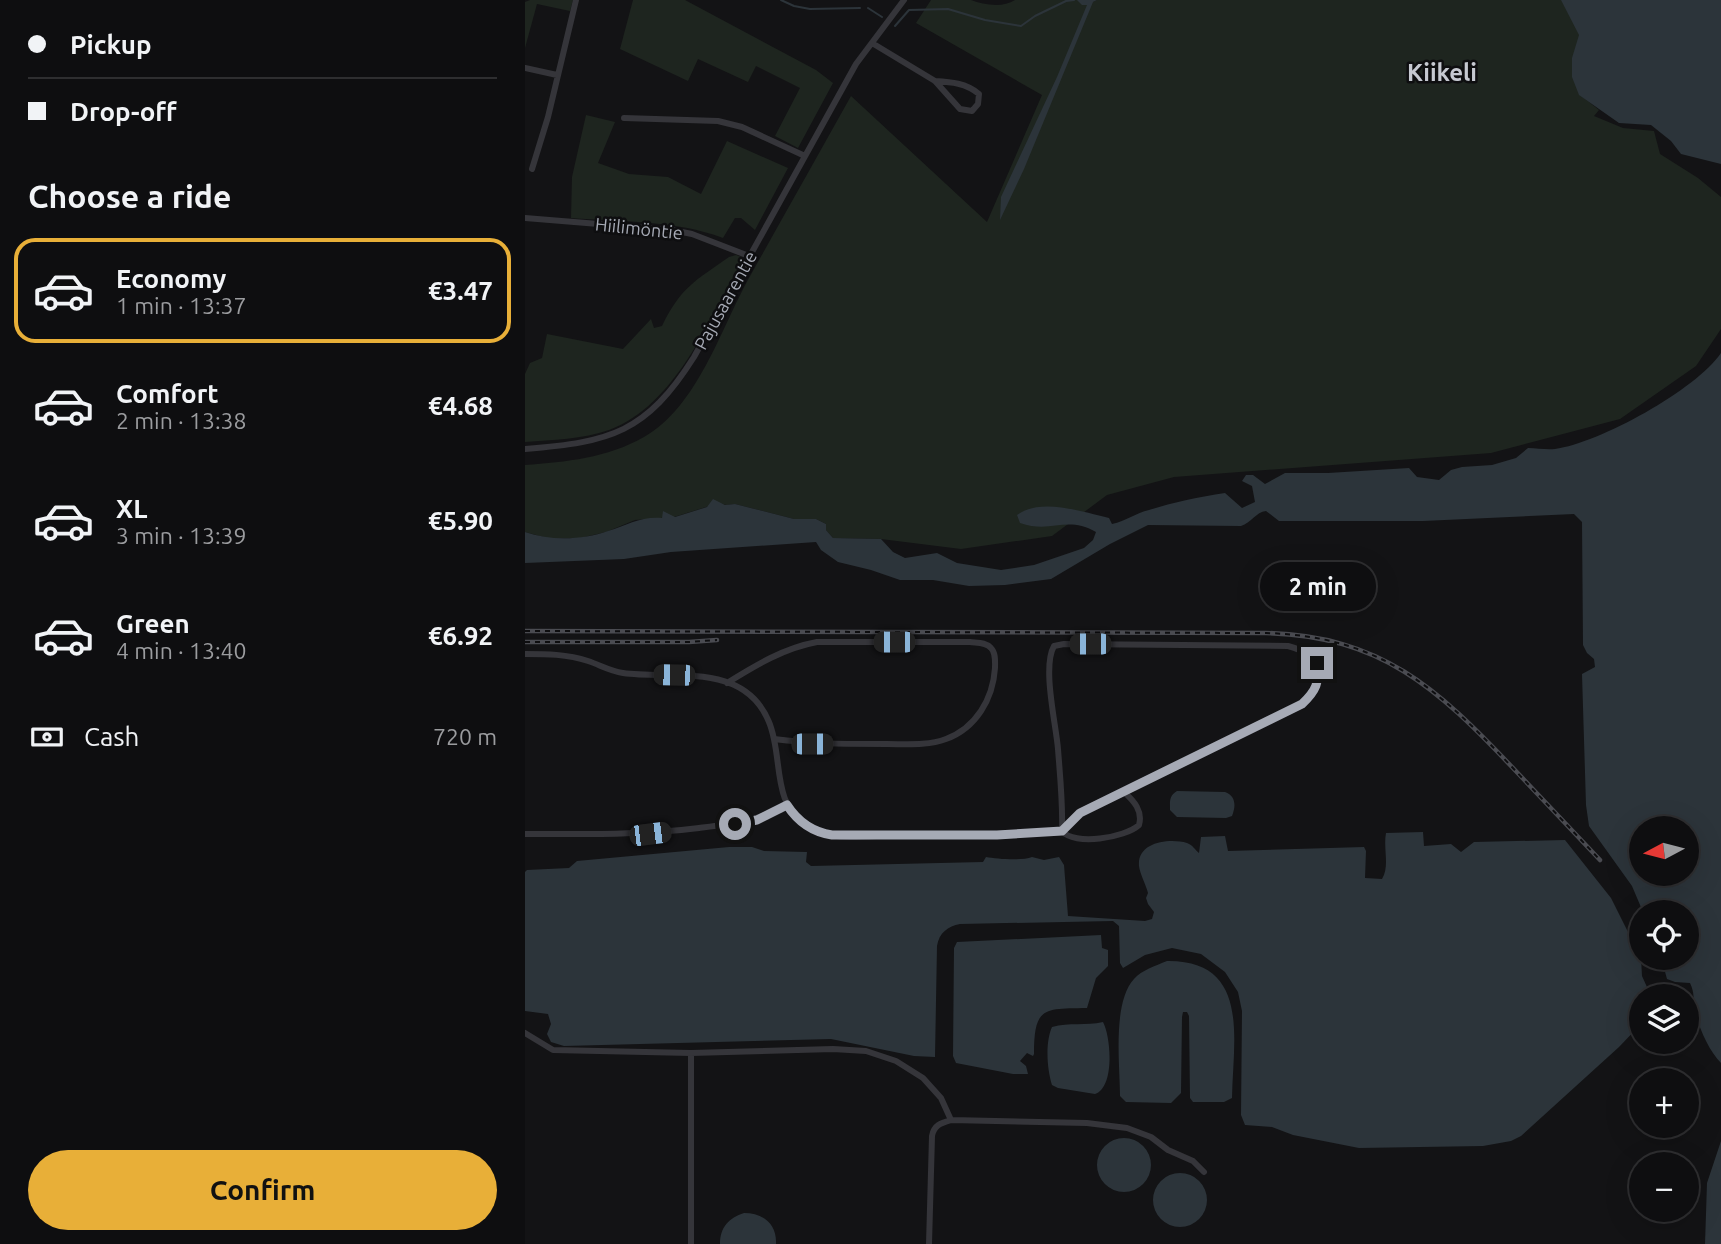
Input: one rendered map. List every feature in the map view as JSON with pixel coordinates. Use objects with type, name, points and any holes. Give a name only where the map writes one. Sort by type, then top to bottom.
[{"type":"street","points":[[533,169],[576,0]]},
{"type":"street","name":"Pajusaarentie","points":[[525,449],[587,442],[610,436],[644,418],[662,402],[679,381],[856,64],[904,0]]},
{"type":"street","points":[[872,43],[935,81],[960,109],[972,111],[978,104],[979,94],[969,87],[950,81],[935,81]]},
{"type":"street","points":[[525,68],[557,75]]},
{"type":"street","points":[[624,118],[718,121],[742,127],[805,156]]},
{"type":"street","name":"Hiilimöntie","points":[[525,218],[672,230],[692,234],[749,256]]},
{"type":"street","points":[[727,682],[764,660],[801,645],[817,642],[970,642],[984,643],[994,653],[994,685],[989,700],[965,729],[945,740],[918,744],[812,744],[774,739]]},
{"type":"street","points":[[525,654],[573,656],[623,673],[704,676],[741,689],[766,716],[774,739],[780,785],[787,805],[807,827],[832,835],[997,835],[1062,831],[1080,813],[1302,704],[1314,694],[1318,685],[1317,663],[1301,649],[1288,646],[1053,646],[1050,656],[1051,697],[1063,803],[1062,831]]},
{"type":"street","points":[[1062,831],[1069,837],[1078,839],[1113,836],[1132,831],[1139,825],[1140,816],[1136,805],[1123,792]]},
{"type":"street","points":[[525,834],[650,834],[749,821],[767,816],[787,805]]},
{"type":"street","points":[[525,1033],[553,1050],[866,1051],[897,1061],[923,1078],[941,1098],[951,1120]]},
{"type":"street","points":[[691,1052],[691,1244]]},
{"type":"street","points":[[929,1244],[932,1136],[935,1127],[951,1120],[1087,1123],[1127,1128],[1151,1137],[1168,1150],[1193,1161],[1203,1171]]},
{"type":"shaded area","points":[[573,0],[570,11],[537,4],[525,48],[525,2]]},
{"type":"shaded area","points":[[633,0],[685,0],[816,70],[833,83],[798,148],[775,136],[800,88],[756,66],[748,82],[698,59],[688,81],[620,49]]},
{"type":"shaded area","points":[[931,0],[971,0],[993,5],[1015,0],[1587,0],[1579,94],[1599,110],[1594,116],[1623,128],[1654,131],[1660,154],[1698,178],[1721,197],[1721,329],[1696,366],[1620,419],[1491,453],[1174,477],[1107,495],[1052,536],[961,549],[881,539],[833,538],[826,530],[826,524],[816,519],[794,519],[735,504],[719,503],[674,517],[635,520],[606,532],[580,538],[547,538],[525,532],[525,465],[571,460],[616,450],[644,437],[663,423],[679,406],[706,365],[749,278],[851,96],[987,222],[1042,95],[916,23]]},
{"type":"shaded area","points":[[1077,0],[1097,0],[1093,2],[1000,220],[1001,197],[1087,5],[1082,5]]},
{"type":"shaded area","points":[[1561,0],[1721,0],[1721,164],[1681,154],[1671,141],[1651,125],[1619,123],[1579,95],[1572,77],[1572,58],[1579,35]]},
{"type":"shaded area","points":[[586,115],[615,122],[598,163],[629,174],[668,177],[701,194],[727,141],[788,168],[755,230],[741,218],[735,218],[723,238],[667,225],[571,218],[572,177]]},
{"type":"shaded area","points":[[729,257],[741,257],[742,261],[703,334],[672,381],[653,401],[633,418],[609,430],[557,440],[525,442],[525,374],[530,363],[542,358],[547,334],[623,349],[651,319],[654,328],[662,326],[676,302],[690,286]]},
{"type":"shaded area","points":[[1721,353],[1721,1063],[1712,1052],[1699,1023],[1699,984],[1667,979],[1665,970],[1699,970],[1699,900],[1638,900],[1632,886],[1699,886],[1699,816],[1629,816],[1629,882],[1589,826],[1582,674],[1595,667],[1594,659],[1583,645],[1582,522],[1574,514],[1423,521],[1279,521],[1266,511],[1241,526],[1148,525],[1051,579],[1005,585],[969,586],[933,580],[900,580],[838,562],[821,550],[816,542],[671,552],[624,559],[525,563],[525,532],[556,538],[588,536],[641,520],[662,518],[663,511],[675,517],[707,507],[713,499],[725,505],[735,504],[794,519],[816,519],[826,524],[826,530],[833,538],[881,539],[893,552],[905,558],[937,553],[957,563],[1001,570],[1034,565],[1084,548],[1093,540],[1096,532],[1076,525],[1041,527],[1020,523],[1017,515],[1027,510],[1050,506],[1109,518],[1112,524],[1144,511],[1225,493],[1242,508],[1255,502],[1252,486],[1242,481],[1246,475],[1253,475],[1265,484],[1285,473],[1409,468],[1417,477],[1439,480],[1451,470],[1492,465],[1516,458],[1528,448],[1555,449],[1596,437],[1645,413],[1691,383]]},
{"type":"shaded area","points":[[1177,791],[1225,792],[1234,802],[1232,816],[1177,817],[1170,810],[1170,804],[1171,797]]},
{"type":"shaded area","points":[[1423,832],[1424,846],[1451,844],[1461,852],[1474,842],[1565,840],[1611,898],[1629,934],[1629,970],[1642,970],[1646,984],[1629,984],[1629,1037],[1521,1136],[1511,1141],[1483,1146],[1359,1148],[1293,1135],[1272,1127],[1245,1125],[1241,1115],[1242,1011],[1238,992],[1225,972],[1201,954],[1172,948],[1145,955],[1123,968],[1120,963],[1119,926],[1113,921],[960,924],[945,931],[937,946],[935,1057],[914,1056],[831,1039],[564,1046],[551,1042],[547,1034],[551,1024],[548,1014],[525,1011],[527,870],[569,868],[577,861],[729,847],[807,852],[806,862],[811,866],[983,862],[986,857],[1032,857],[1044,860],[1059,857],[1064,865],[1068,916],[1145,921],[1152,919],[1154,912],[1146,898],[1148,893],[1139,866],[1140,858],[1143,852],[1155,844],[1172,841],[1187,843],[1199,853],[1201,837],[1225,836],[1228,851],[1364,847],[1365,878],[1382,879],[1386,869],[1386,833]]},
{"type":"shaded area","points":[[1101,935],[1102,948],[1108,950],[1108,966],[1096,978],[1087,1008],[1051,1010],[1044,1013],[1036,1027],[1033,1056],[1027,1053],[1020,1061],[1026,1066],[1028,1074],[1013,1074],[956,1063],[953,1056],[954,948],[957,942]]},
{"type":"shaded area","points":[[1167,961],[1194,964],[1213,974],[1225,989],[1231,1007],[1234,1052],[1232,1098],[1224,1102],[1193,1102],[1190,1098],[1187,1012],[1183,1012],[1182,1017],[1181,1093],[1171,1103],[1126,1102],[1120,1096],[1120,1018],[1127,990],[1141,973]]},
{"type":"shaded area","points":[[1103,1022],[1108,1039],[1109,1061],[1106,1082],[1101,1090],[1095,1094],[1052,1085],[1048,1041],[1052,1027]]},
{"type":"shaded area","points":[[1124,1138],[1143,1146],[1151,1165],[1143,1184],[1124,1192],[1105,1184],[1097,1165],[1105,1146]]},
{"type":"shaded area","points":[[1721,1141],[1721,1244],[1705,1244],[1707,1183]]},
{"type":"shaded area","points":[[1180,1173],[1199,1181],[1207,1200],[1199,1219],[1180,1227],[1161,1219],[1153,1200],[1161,1181]]},
{"type":"shaded area","points":[[744,1213],[757,1215],[767,1221],[774,1231],[776,1244],[720,1244],[726,1224]]},
{"type":"waterway","points":[[781,0],[810,9],[860,8]]},
{"type":"waterway","points":[[895,26],[909,10],[948,9],[985,20],[1021,26],[1035,16],[1066,1],[1074,0]]},
{"type":"waterway","points":[[868,8],[882,17]]},
{"type":"railway","points":[[525,631],[1266,633],[1307,636],[1342,644],[1375,656],[1432,691],[1485,739],[1600,860]]},
{"type":"railway","points":[[525,642],[717,640]]},
{"type":"district","name":"Kiikeli","points":[[1442,72]]},
{"type":"route","points":[[735,824],[757,820],[787,805],[807,827],[832,835],[997,835],[1062,831],[1080,813],[1302,704],[1314,694],[1318,685],[1317,663]]}]
